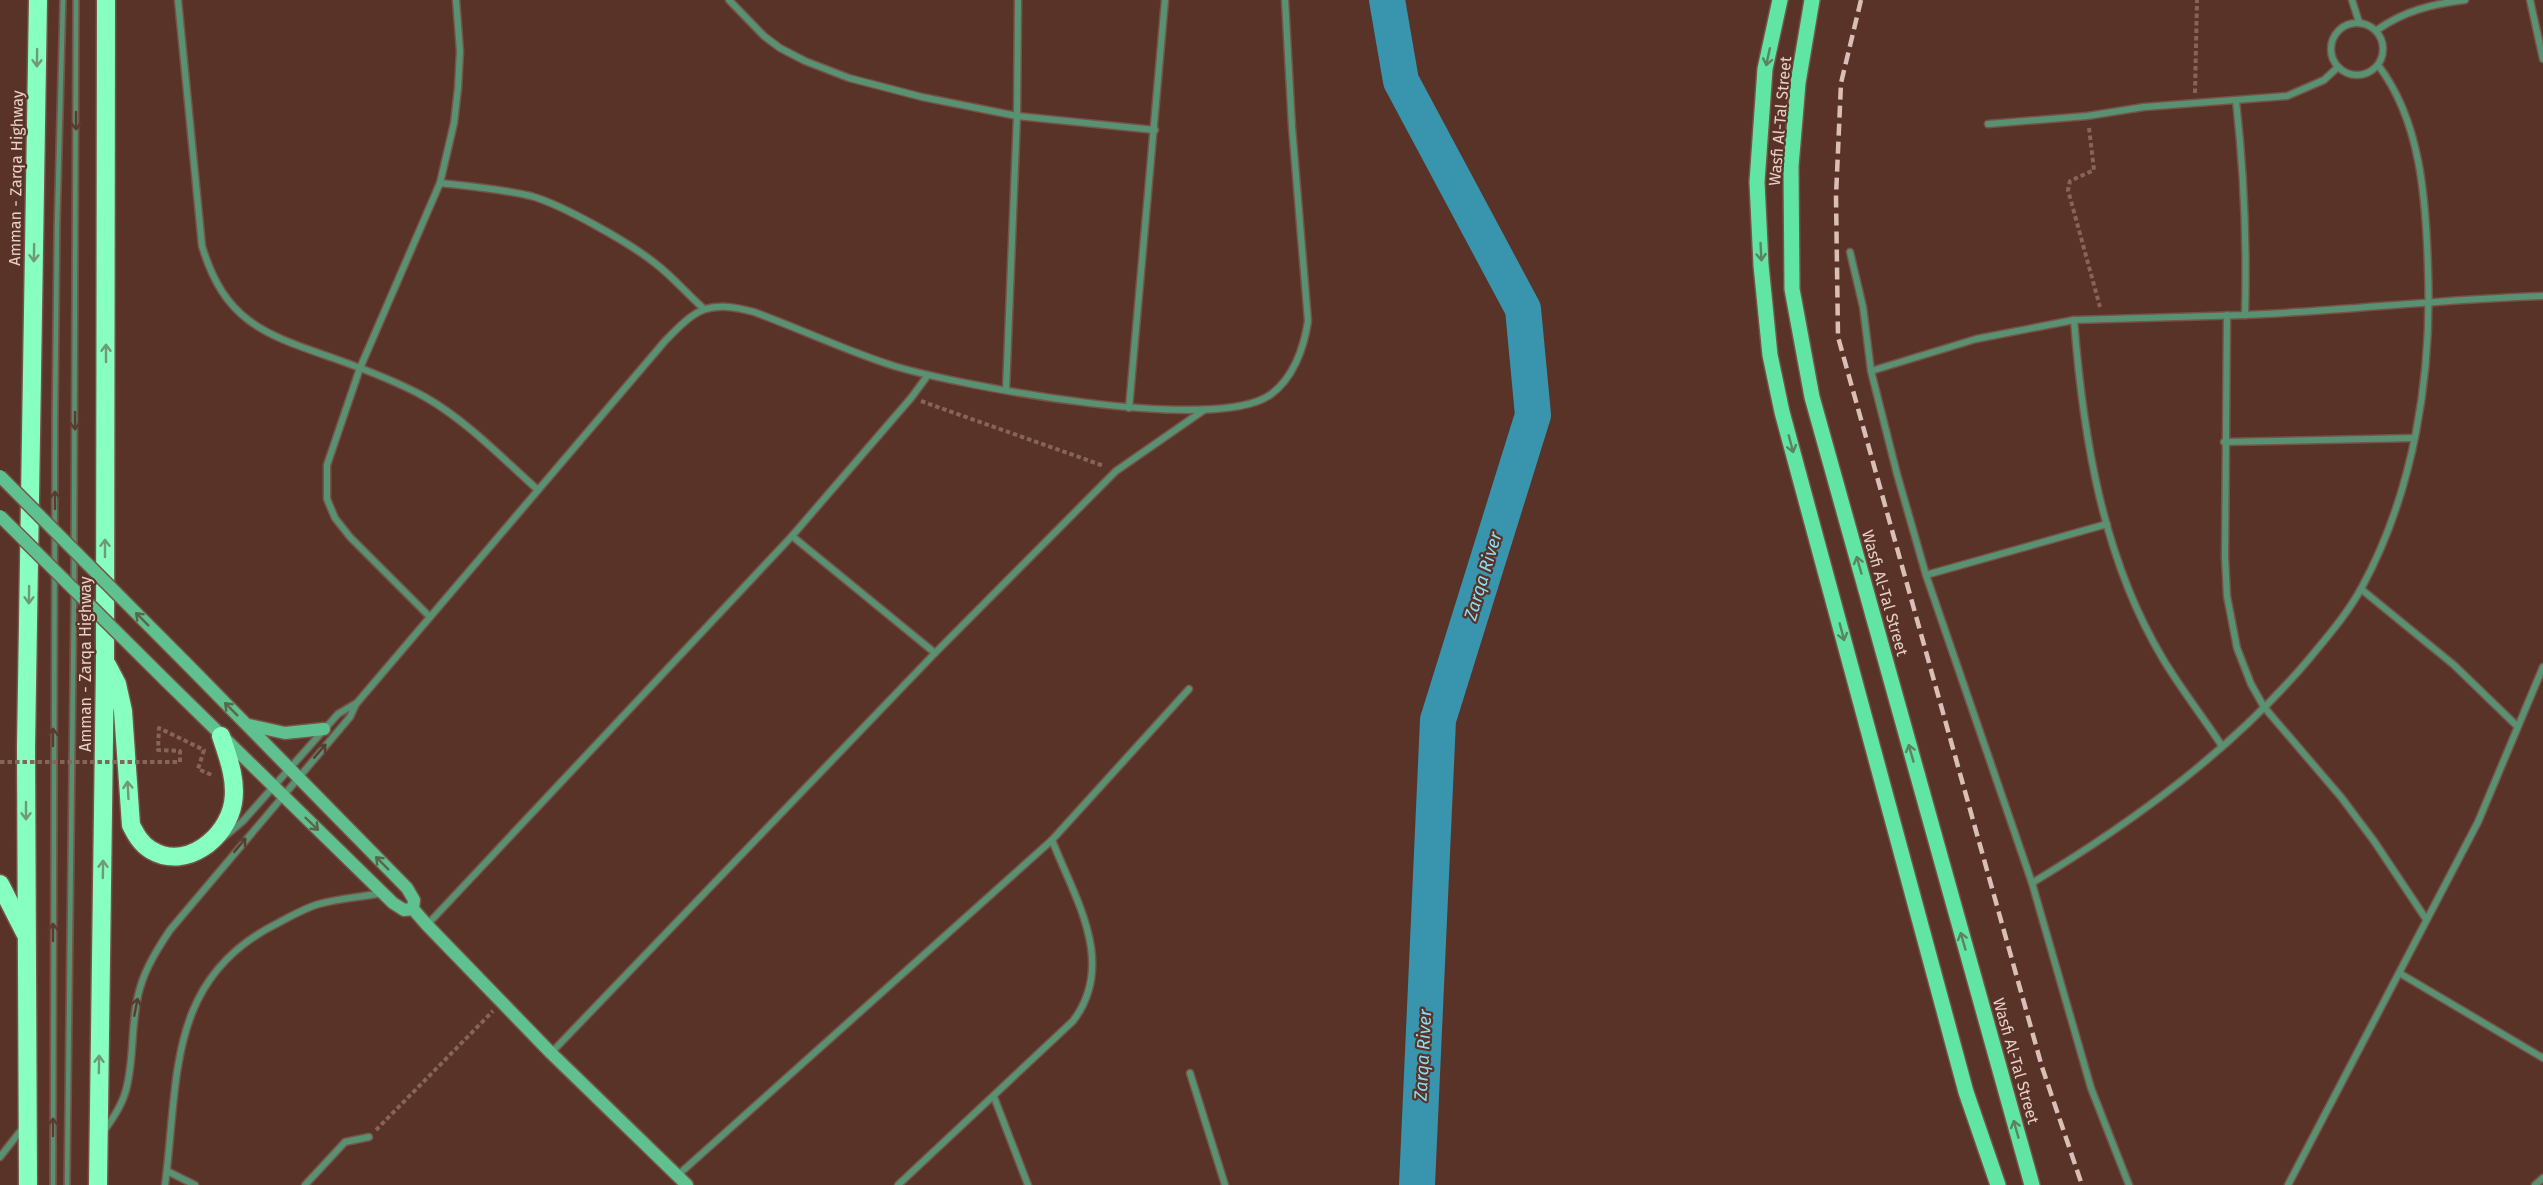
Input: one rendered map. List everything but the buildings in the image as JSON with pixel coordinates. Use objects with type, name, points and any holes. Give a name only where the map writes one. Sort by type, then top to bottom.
[{"type":"highway","name":"Amman - Zarqa Highway","points":[[28,1185],[26,748],[38,0]]},
{"type":"highway","name":"Amman - Zarqa Highway","points":[[98,1185],[105,662],[106,0]]},
{"type":"highway","points":[[105,662],[117,684],[123,711],[131,825],[139,839],[151,850],[166,856],[183,856],[206,847],[227,822],[233,804],[235,786],[221,736]]},
{"type":"highway","points":[[0,884],[27,935]]},
{"type":"main road","name":"Wasfi Al-Tal Street","points":[[1779,0],[1766,69],[1757,182],[1761,265],[1770,355],[1782,411],[1966,1092],[1998,1185]]},
{"type":"main road","name":"Wasfi Al-Tal Street","points":[[1812,0],[1798,83],[1791,166],[1792,289],[1812,398],[2032,1185]]},
{"type":"street","points":[[178,0],[199,226],[208,266],[217,284],[242,315],[276,338],[408,388],[445,410],[538,490]]},
{"type":"street","points":[[429,617],[350,537],[335,518],[327,499],[327,465],[360,368],[440,183],[454,123],[458,88],[460,51],[456,0]]},
{"type":"street","points":[[729,0],[764,36],[805,61],[849,78],[922,97],[1017,116],[1155,130]]},
{"type":"street","points":[[1006,390],[1017,116],[1018,0]]},
{"type":"street","points":[[1129,408],[1165,0]]},
{"type":"street","points":[[98,1141],[120,1106],[126,1090],[140,988],[152,957],[170,930],[277,791],[350,717],[356,704],[665,340],[703,308],[731,308],[754,312],[865,356],[928,375],[1006,390],[1129,408],[1205,409],[1252,404],[1269,396],[1294,367],[1305,341],[1308,321],[1292,126],[1285,0]]},
{"type":"street","points":[[2352,0],[2359,22]]},
{"type":"street","points":[[2377,30],[2411,11],[2436,3],[2465,0]]},
{"type":"street","points":[[2530,0],[2543,59]]},
{"type":"street","points":[[2359,22],[2377,30],[2383,42],[2383,54],[2378,65],[2369,72],[2358,75],[2350,75],[2338,68],[2330,52],[2334,34],[2349,23],[2359,22]]},
{"type":"street","points":[[2032,883],[2094,846],[2132,819],[2222,746],[2264,707],[2331,633],[2361,589],[2386,535],[2401,495],[2414,438],[2423,384],[2430,301],[2423,196],[2417,161],[2404,110],[2392,83],[2378,65]]},
{"type":"street","points":[[1988,124],[2087,116],[2195,102],[2236,101],[2296,94],[2324,80],[2338,68]]},
{"type":"street","points":[[2236,101],[2244,175],[2247,258],[2245,315]]},
{"type":"street","points":[[440,183],[507,191],[534,197],[566,211],[634,248],[656,264],[703,308]]},
{"type":"street","points":[[1850,252],[1863,307],[1871,370],[1897,474],[1926,575],[2032,883],[2091,1088],[2108,1137],[2129,1185]]},
{"type":"street","points":[[1871,370],[1976,339],[2074,320],[2305,312],[2430,301],[2543,296]]},
{"type":"street","points":[[2228,315],[2224,441],[2227,596],[2241,662],[2264,707],[2341,798],[2426,919]]},
{"type":"street","points":[[2074,320],[2083,415],[2107,524],[2142,618],[2163,658],[2222,746]]},
{"type":"street","points":[[427,925],[792,536],[911,398],[928,375]]},
{"type":"street","points":[[551,1053],[935,653],[1116,471],[1205,409]]},
{"type":"street","points":[[2224,441],[2414,438]]},
{"type":"street","points":[[0,476],[407,888],[414,900],[413,909],[551,1053],[687,1185]]},
{"type":"street","points":[[0,516],[165,681],[383,893],[404,910],[413,909]]},
{"type":"street","points":[[1926,575],[2107,524]]},
{"type":"street","points":[[792,536],[935,653]]},
{"type":"street","points":[[2361,589],[2454,665],[2517,726]]},
{"type":"street","points":[[2288,1185],[2478,822],[2543,667]]},
{"type":"street","points":[[678,1175],[1052,840],[1190,690]]},
{"type":"street","points":[[206,847],[231,832],[277,791],[293,773],[324,729],[338,714],[356,704]]},
{"type":"street","points":[[246,724],[285,733],[324,729]]},
{"type":"street","points":[[897,1185],[994,1097],[1082,1009],[1093,975],[1093,953],[1089,934],[1052,840]]},
{"type":"street","points":[[165,1185],[181,1050],[190,1014],[206,981],[234,949],[285,919],[319,904],[383,893]]},
{"type":"street","points":[[2400,974],[2543,1058]]},
{"type":"street","points":[[1190,1074],[1225,1185]]},
{"type":"street","points":[[994,1097],[1028,1185]]},
{"type":"street","points":[[0,1157],[18,1136],[27,1120]]},
{"type":"street","points":[[305,1185],[345,1142],[369,1137]]},
{"type":"street","points":[[167,1171],[195,1185]]},
{"type":"street","points":[[2535,1185],[2543,1178]]},
{"type":"lane","points":[[53,1185],[55,415],[63,0]]},
{"type":"lane","points":[[67,1185],[74,688],[76,0]]},
{"type":"path","points":[[2195,102],[2196,0]]},
{"type":"path","points":[[2087,116],[2095,167],[2092,172],[2070,181],[2068,190],[2097,290],[2102,318]]},
{"type":"path","points":[[911,398],[1116,471]]},
{"type":"path","points":[[0,762],[180,762],[180,751],[158,750],[159,728],[204,750],[198,769],[235,786]]},
{"type":"path","points":[[369,1137],[502,1002]]},
{"type":"waterway","name":"Zarqa River","points":[[1387,0],[1401,81],[1523,309],[1533,415],[1438,720],[1417,1185]]},
{"type":"railway","points":[[1861,0],[1841,83],[1836,196],[1838,337],[2042,1067],[2082,1185]]}]
